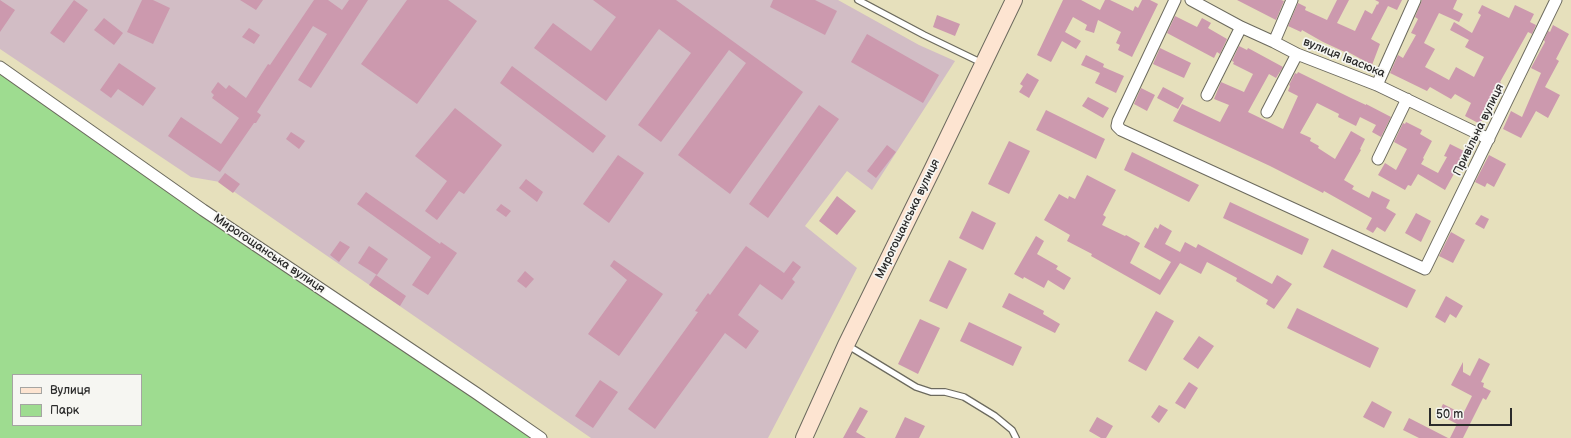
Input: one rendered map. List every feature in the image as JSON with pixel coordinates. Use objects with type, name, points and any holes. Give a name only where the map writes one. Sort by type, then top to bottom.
[{"type":"main road","name":"Мирогощанська вулиця","points":[[804,438],[846,345],[1014,0]]},
{"type":"street","name":"Привільна вулиця","points":[[1175,0],[1118,121],[1118,126],[1121,130],[1424,269],[1426,268],[1556,0]]},
{"type":"street","name":"вулиця Івасюка","points":[[1191,0],[1241,27],[1297,54],[1377,84],[1489,138]]},
{"type":"street","points":[[1274,42],[1292,0]]},
{"type":"street","points":[[1377,84],[1415,0]]},
{"type":"street","points":[[1207,95],[1241,27]]},
{"type":"street","points":[[1267,112],[1297,54]]},
{"type":"street","name":"Мирогощанська вулиця","points":[[0,67],[204,210],[476,393],[540,438]]},
{"type":"street","points":[[1378,159],[1408,99]]},
{"type":"lane","points":[[858,0],[924,35],[984,64]]},
{"type":"lane","points":[[846,345],[916,388],[931,392],[945,392],[964,397],[995,416],[1012,430],[1016,438]]},
{"type":"shaded area","points":[[0,0],[838,0],[919,45],[955,61],[872,190],[847,171],[805,226],[857,268],[768,438],[591,438],[220,182],[191,177],[0,49]]},
{"type":"green space","points":[[0,67],[541,438],[0,438]]},
{"type":"building","points":[[0,0],[15,10],[0,32]]},
{"type":"building","points":[[74,0],[88,10],[64,43],[50,33]]},
{"type":"building","points":[[142,0],[153,0],[170,8],[153,44],[127,32]]},
{"type":"building","points":[[240,0],[263,0],[256,10]]},
{"type":"building","points":[[314,0],[328,0],[342,10],[349,0],[368,0],[311,88],[298,80],[327,34],[313,26],[257,112],[261,115],[256,123],[254,123],[220,172],[168,136],[181,117],[221,144],[239,118],[212,98],[214,95],[211,92],[218,82],[226,89],[229,85],[246,98],[268,64],[270,65]]},
{"type":"building","points":[[407,0],[448,0],[477,21],[417,104],[361,64]]},
{"type":"building","points":[[593,0],[676,0],[803,92],[730,194],[678,155],[746,63],[729,50],[661,142],[638,125],[691,53],[659,29],[606,101],[534,48],[553,23],[591,51],[616,17]]},
{"type":"building","points":[[773,0],[815,0],[837,11],[825,35],[770,7]]},
{"type":"building","points":[[1063,0],[1081,0],[1100,10],[1105,0],[1110,0],[1133,11],[1135,6],[1138,8],[1142,0],[1150,0],[1158,4],[1132,57],[1118,50],[1120,45],[1116,43],[1121,32],[1098,20],[1094,33],[1085,30],[1087,25],[1073,17],[1065,32],[1081,41],[1076,49],[1062,41],[1051,62],[1037,55]]},
{"type":"building","points":[[1237,0],[1281,0],[1284,1],[1276,20]]},
{"type":"building","points":[[1337,0],[1349,0],[1337,23],[1355,31],[1365,10],[1372,14],[1377,4],[1378,5],[1379,2],[1375,0],[1402,0],[1397,10],[1388,6],[1371,39],[1380,44],[1372,65],[1348,52],[1347,53],[1323,42],[1302,30],[1301,32],[1288,26],[1298,3],[1306,7],[1305,10],[1327,20]]},
{"type":"building","points":[[1422,0],[1457,0],[1453,9],[1463,14],[1459,22],[1439,13],[1424,43],[1435,49],[1425,67],[1449,80],[1456,67],[1474,77],[1484,57],[1465,47],[1469,40],[1450,30],[1454,22],[1472,33],[1481,15],[1478,13],[1482,5],[1509,18],[1515,5],[1534,14],[1530,22],[1536,25],[1532,34],[1528,32],[1500,82],[1501,83],[1480,124],[1465,116],[1471,103],[1455,94],[1451,99],[1430,87],[1427,91],[1390,73],[1398,55],[1403,58],[1416,35],[1411,33],[1418,19],[1415,17]]},
{"type":"building","points":[[937,15],[960,24],[955,36],[933,27]]},
{"type":"building","points":[[1175,16],[1197,27],[1202,18],[1211,23],[1208,28],[1227,39],[1220,54],[1217,52],[1214,58],[1167,33]]},
{"type":"building","points":[[104,18],[123,33],[114,45],[94,30]]},
{"type":"building","points":[[1553,25],[1569,34],[1556,59],[1559,61],[1545,87],[1560,95],[1548,118],[1536,111],[1521,138],[1503,129],[1511,111],[1522,117],[1541,73],[1531,68],[1545,42],[1544,40],[1548,31],[1550,32]]},
{"type":"building","points":[[249,28],[260,35],[254,44],[242,37]]},
{"type":"building","points":[[867,34],[939,75],[923,103],[851,62]]},
{"type":"building","points":[[1239,46],[1247,50],[1248,48],[1283,67],[1276,78],[1269,74],[1248,112],[1283,129],[1298,96],[1288,91],[1289,85],[1295,73],[1297,74],[1298,72],[1391,117],[1381,137],[1372,132],[1376,125],[1360,117],[1356,126],[1338,117],[1339,114],[1317,103],[1300,133],[1311,138],[1310,141],[1319,146],[1318,148],[1335,159],[1351,131],[1365,139],[1360,149],[1361,150],[1344,180],[1354,186],[1352,189],[1369,198],[1372,191],[1390,200],[1386,208],[1396,214],[1385,232],[1377,227],[1373,233],[1366,229],[1372,218],[1324,191],[1323,193],[1270,166],[1173,121],[1182,104],[1220,122],[1229,105],[1214,99],[1221,82],[1244,92],[1253,74],[1233,64],[1234,62],[1232,61]]},
{"type":"building","points":[[1160,48],[1191,63],[1184,78],[1153,64]]},
{"type":"building","points":[[1086,55],[1104,64],[1103,67],[1124,76],[1116,93],[1095,83],[1100,73],[1081,65]]},
{"type":"building","points":[[119,63],[156,88],[143,106],[118,89],[111,98],[100,90]]},
{"type":"building","points":[[512,66],[606,136],[593,153],[500,83]]},
{"type":"building","points":[[1027,73],[1039,80],[1029,98],[1019,92],[1023,86],[1020,84]]},
{"type":"building","points":[[1163,87],[1184,98],[1178,109],[1157,98]]},
{"type":"building","points":[[1141,88],[1155,95],[1147,111],[1134,104]]},
{"type":"building","points":[[1088,97],[1109,108],[1103,118],[1082,106]]},
{"type":"building","points":[[819,105],[839,119],[768,218],[749,204]]},
{"type":"building","points":[[455,108],[502,145],[464,194],[459,191],[437,220],[425,211],[447,181],[415,156]]},
{"type":"building","points":[[1046,110],[1105,139],[1096,159],[1036,130]]},
{"type":"building","points":[[1406,122],[1422,130],[1420,134],[1432,141],[1421,164],[1438,173],[1447,157],[1444,156],[1450,144],[1466,152],[1445,190],[1418,174],[1411,186],[1408,185],[1405,190],[1378,175],[1385,163],[1396,170],[1407,149],[1394,142],[1403,123],[1405,124]]},
{"type":"building","points":[[291,132],[305,141],[299,149],[286,139]]},
{"type":"building","points":[[1009,141],[1030,151],[1009,194],[988,184]]},
{"type":"building","points":[[887,145],[896,152],[876,178],[867,171]]},
{"type":"building","points":[[1132,152],[1199,185],[1189,202],[1124,170]]},
{"type":"building","points":[[618,155],[644,173],[609,223],[583,204]]},
{"type":"building","points":[[1489,155],[1506,164],[1494,187],[1487,183],[1485,187],[1475,182]]},
{"type":"building","points":[[225,173],[240,184],[233,193],[218,182]]},
{"type":"building","points":[[1087,175],[1116,190],[1103,215],[1106,217],[1102,225],[1125,236],[1126,235],[1140,243],[1130,263],[1160,280],[1171,262],[1144,247],[1155,227],[1158,229],[1160,224],[1172,231],[1165,244],[1180,252],[1185,242],[1196,248],[1198,244],[1272,284],[1277,275],[1292,284],[1274,309],[1266,304],[1268,300],[1236,281],[1237,278],[1207,262],[1201,274],[1180,263],[1160,295],[1091,256],[1092,254],[1067,241],[1070,235],[1044,220],[1059,194],[1068,199],[1069,196],[1075,199]]},
{"type":"building","points":[[526,179],[543,192],[537,202],[519,188]]},
{"type":"building","points":[[366,192],[440,244],[441,242],[457,253],[428,295],[412,285],[431,257],[357,204]]},
{"type":"building","points":[[837,196],[856,211],[837,235],[819,221]]},
{"type":"building","points":[[1230,202],[1309,239],[1302,255],[1223,218]]},
{"type":"building","points":[[501,204],[511,211],[506,217],[496,210]]},
{"type":"building","points":[[972,211],[996,223],[983,250],[959,238]]},
{"type":"building","points":[[1416,213],[1431,221],[1421,242],[1405,233]]},
{"type":"building","points":[[1481,215],[1489,219],[1484,229],[1475,224]]},
{"type":"building","points":[[1451,232],[1465,240],[1453,263],[1439,256]]},
{"type":"building","points":[[1036,236],[1044,241],[1037,254],[1058,266],[1056,269],[1071,278],[1064,290],[1048,280],[1044,288],[1024,277],[1023,279],[1014,274]]},
{"type":"building","points":[[340,241],[350,247],[339,262],[330,255]]},
{"type":"building","points":[[369,246],[388,259],[377,275],[358,263]]},
{"type":"building","points":[[746,246],[784,273],[793,261],[801,267],[792,279],[795,282],[782,300],[760,284],[738,315],[759,331],[746,349],[725,333],[655,429],[628,409],[698,312],[695,311],[708,293],[710,295]]},
{"type":"building","points":[[1332,249],[1416,290],[1407,308],[1323,267]]},
{"type":"building","points":[[614,260],[663,294],[619,356],[588,334],[627,280],[610,266]]},
{"type":"building","points":[[949,260],[967,269],[947,309],[929,301]]},
{"type":"building","points":[[525,271],[534,279],[526,288],[517,281]]},
{"type":"building","points":[[376,275],[406,296],[400,306],[369,285]]},
{"type":"building","points":[[1009,293],[1044,311],[1043,314],[1060,324],[1055,333],[1002,307]]},
{"type":"building","points":[[1446,296],[1463,306],[1456,318],[1450,314],[1445,323],[1435,317]]},
{"type":"building","points":[[1297,308],[1379,348],[1370,368],[1287,328]]},
{"type":"building","points":[[1156,311],[1174,321],[1146,371],[1128,361]]},
{"type":"building","points":[[920,319],[940,328],[918,374],[898,364]]},
{"type":"building","points":[[969,322],[1022,347],[1013,366],[960,341]]},
{"type":"building","points":[[1199,336],[1214,346],[1198,369],[1183,359]]},
{"type":"building","points":[[1479,358],[1490,364],[1481,382],[1484,383],[1483,387],[1491,391],[1486,400],[1483,398],[1463,438],[1450,438],[1457,424],[1438,414],[1443,404],[1463,414],[1472,396],[1451,385],[1463,362],[1463,372],[1470,376]]},
{"type":"building","points":[[600,380],[618,392],[593,428],[575,416]]},
{"type":"building","points":[[1189,382],[1198,388],[1185,409],[1175,403]]},
{"type":"building","points":[[1372,401],[1392,412],[1384,428],[1363,417]]},
{"type":"building","points":[[1159,405],[1168,410],[1159,423],[1151,417]]},
{"type":"building","points":[[860,407],[868,411],[856,432],[866,438],[843,438]]},
{"type":"building","points":[[905,417],[925,426],[919,438],[895,438]]},
{"type":"building","points":[[1097,417],[1113,426],[1106,438],[1101,438],[1089,431]]},
{"type":"building","points":[[1409,418],[1448,438],[1419,438],[1403,430]]}]
